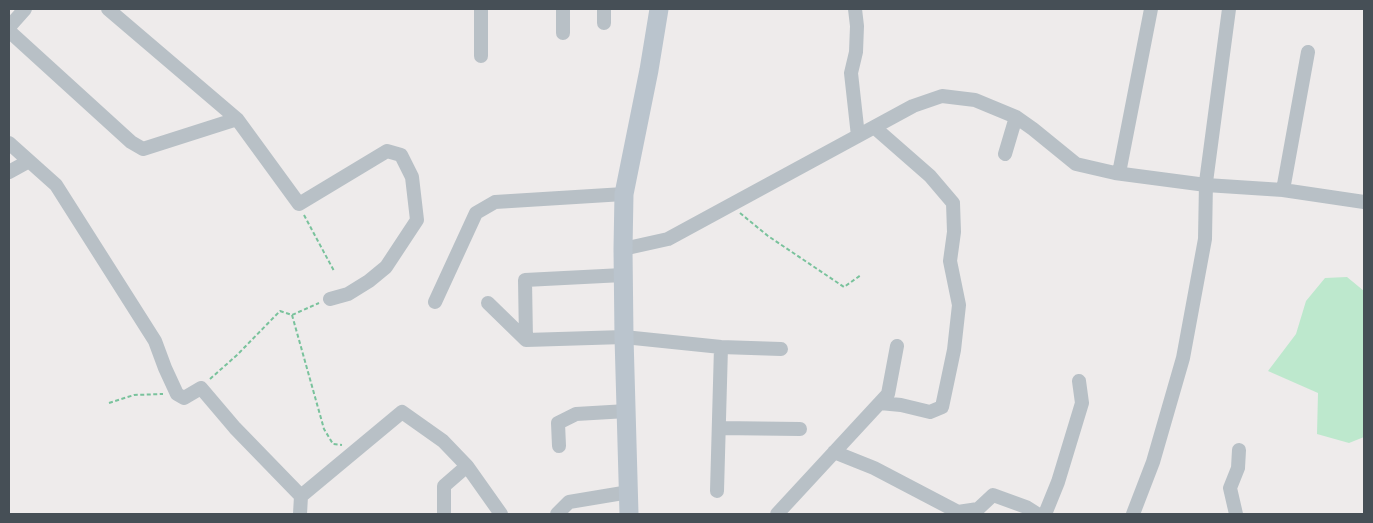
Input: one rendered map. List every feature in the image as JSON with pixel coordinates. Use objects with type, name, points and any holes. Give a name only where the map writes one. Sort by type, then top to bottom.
[{"type":"main road","points":[[630,514],[624,337],[624,194],[649,70],[658,9]]},
{"type":"street","points":[[9,27],[25,9]]},
{"type":"street","points":[[108,9],[237,119],[299,204],[388,151],[401,155],[412,177],[417,220],[386,267],[369,281],[348,294],[330,298]]},
{"type":"street","points":[[481,56],[482,9]]},
{"type":"street","points":[[563,9],[564,33]]},
{"type":"street","points":[[855,9],[857,26],[856,52],[851,73],[858,136]]},
{"type":"street","points":[[1119,173],[1151,9]]},
{"type":"street","points":[[1133,514],[1153,462],[1183,358],[1205,238],[1206,185],[1229,9]]},
{"type":"street","points":[[9,31],[131,142],[143,149],[237,119]]},
{"type":"street","points":[[1283,190],[1308,52]]},
{"type":"street","points":[[623,249],[668,239],[913,106],[942,96],[975,100],[1016,117],[1076,164],[1119,173],[1206,185],[1283,190],[1361,201]]},
{"type":"street","points":[[1005,154],[1016,117]]},
{"type":"street","points":[[874,127],[930,176],[953,203],[954,232],[950,261],[959,305],[954,350],[942,407],[930,412],[900,405],[880,403]]},
{"type":"street","points":[[9,143],[56,185],[156,341],[165,368],[177,394],[184,398],[201,388],[235,428],[300,496],[300,514]]},
{"type":"street","points":[[9,172],[29,161]]},
{"type":"street","points":[[435,302],[476,213],[495,202],[624,194]]},
{"type":"street","points":[[526,340],[525,280],[623,275]]},
{"type":"street","points":[[488,303],[526,340],[624,337],[721,348],[780,349]]},
{"type":"street","points":[[777,514],[888,394],[897,346]]},
{"type":"street","points":[[717,491],[721,348]]},
{"type":"street","points":[[1045,514],[1058,482],[1082,403],[1079,381]]},
{"type":"street","points":[[560,446],[558,423],[576,414],[627,411]]},
{"type":"street","points":[[300,496],[402,412],[443,441],[467,466],[501,514]]},
{"type":"street","points":[[719,428],[800,429]]},
{"type":"street","points":[[1236,514],[1230,488],[1238,468],[1239,450]]},
{"type":"street","points":[[834,452],[874,468],[958,512],[978,509],[993,495],[1026,507],[1037,514]]},
{"type":"street","points":[[444,514],[444,486],[467,466]]},
{"type":"street","points":[[557,514],[569,502],[629,492]]},
{"type":"path","points":[[299,204],[334,271]]},
{"type":"path","points":[[730,206],[768,236],[844,287],[861,275]]},
{"type":"path","points":[[201,388],[280,311],[292,315],[330,298]]},
{"type":"path","points":[[292,315],[324,429],[333,444],[362,445]]},
{"type":"path","points":[[109,403],[134,395],[177,394]]},
{"type":"green space","points":[[1347,277],[1364,291],[1364,437],[1349,443],[1317,434],[1318,393],[1268,371],[1296,334],[1306,301],[1325,278]]}]
